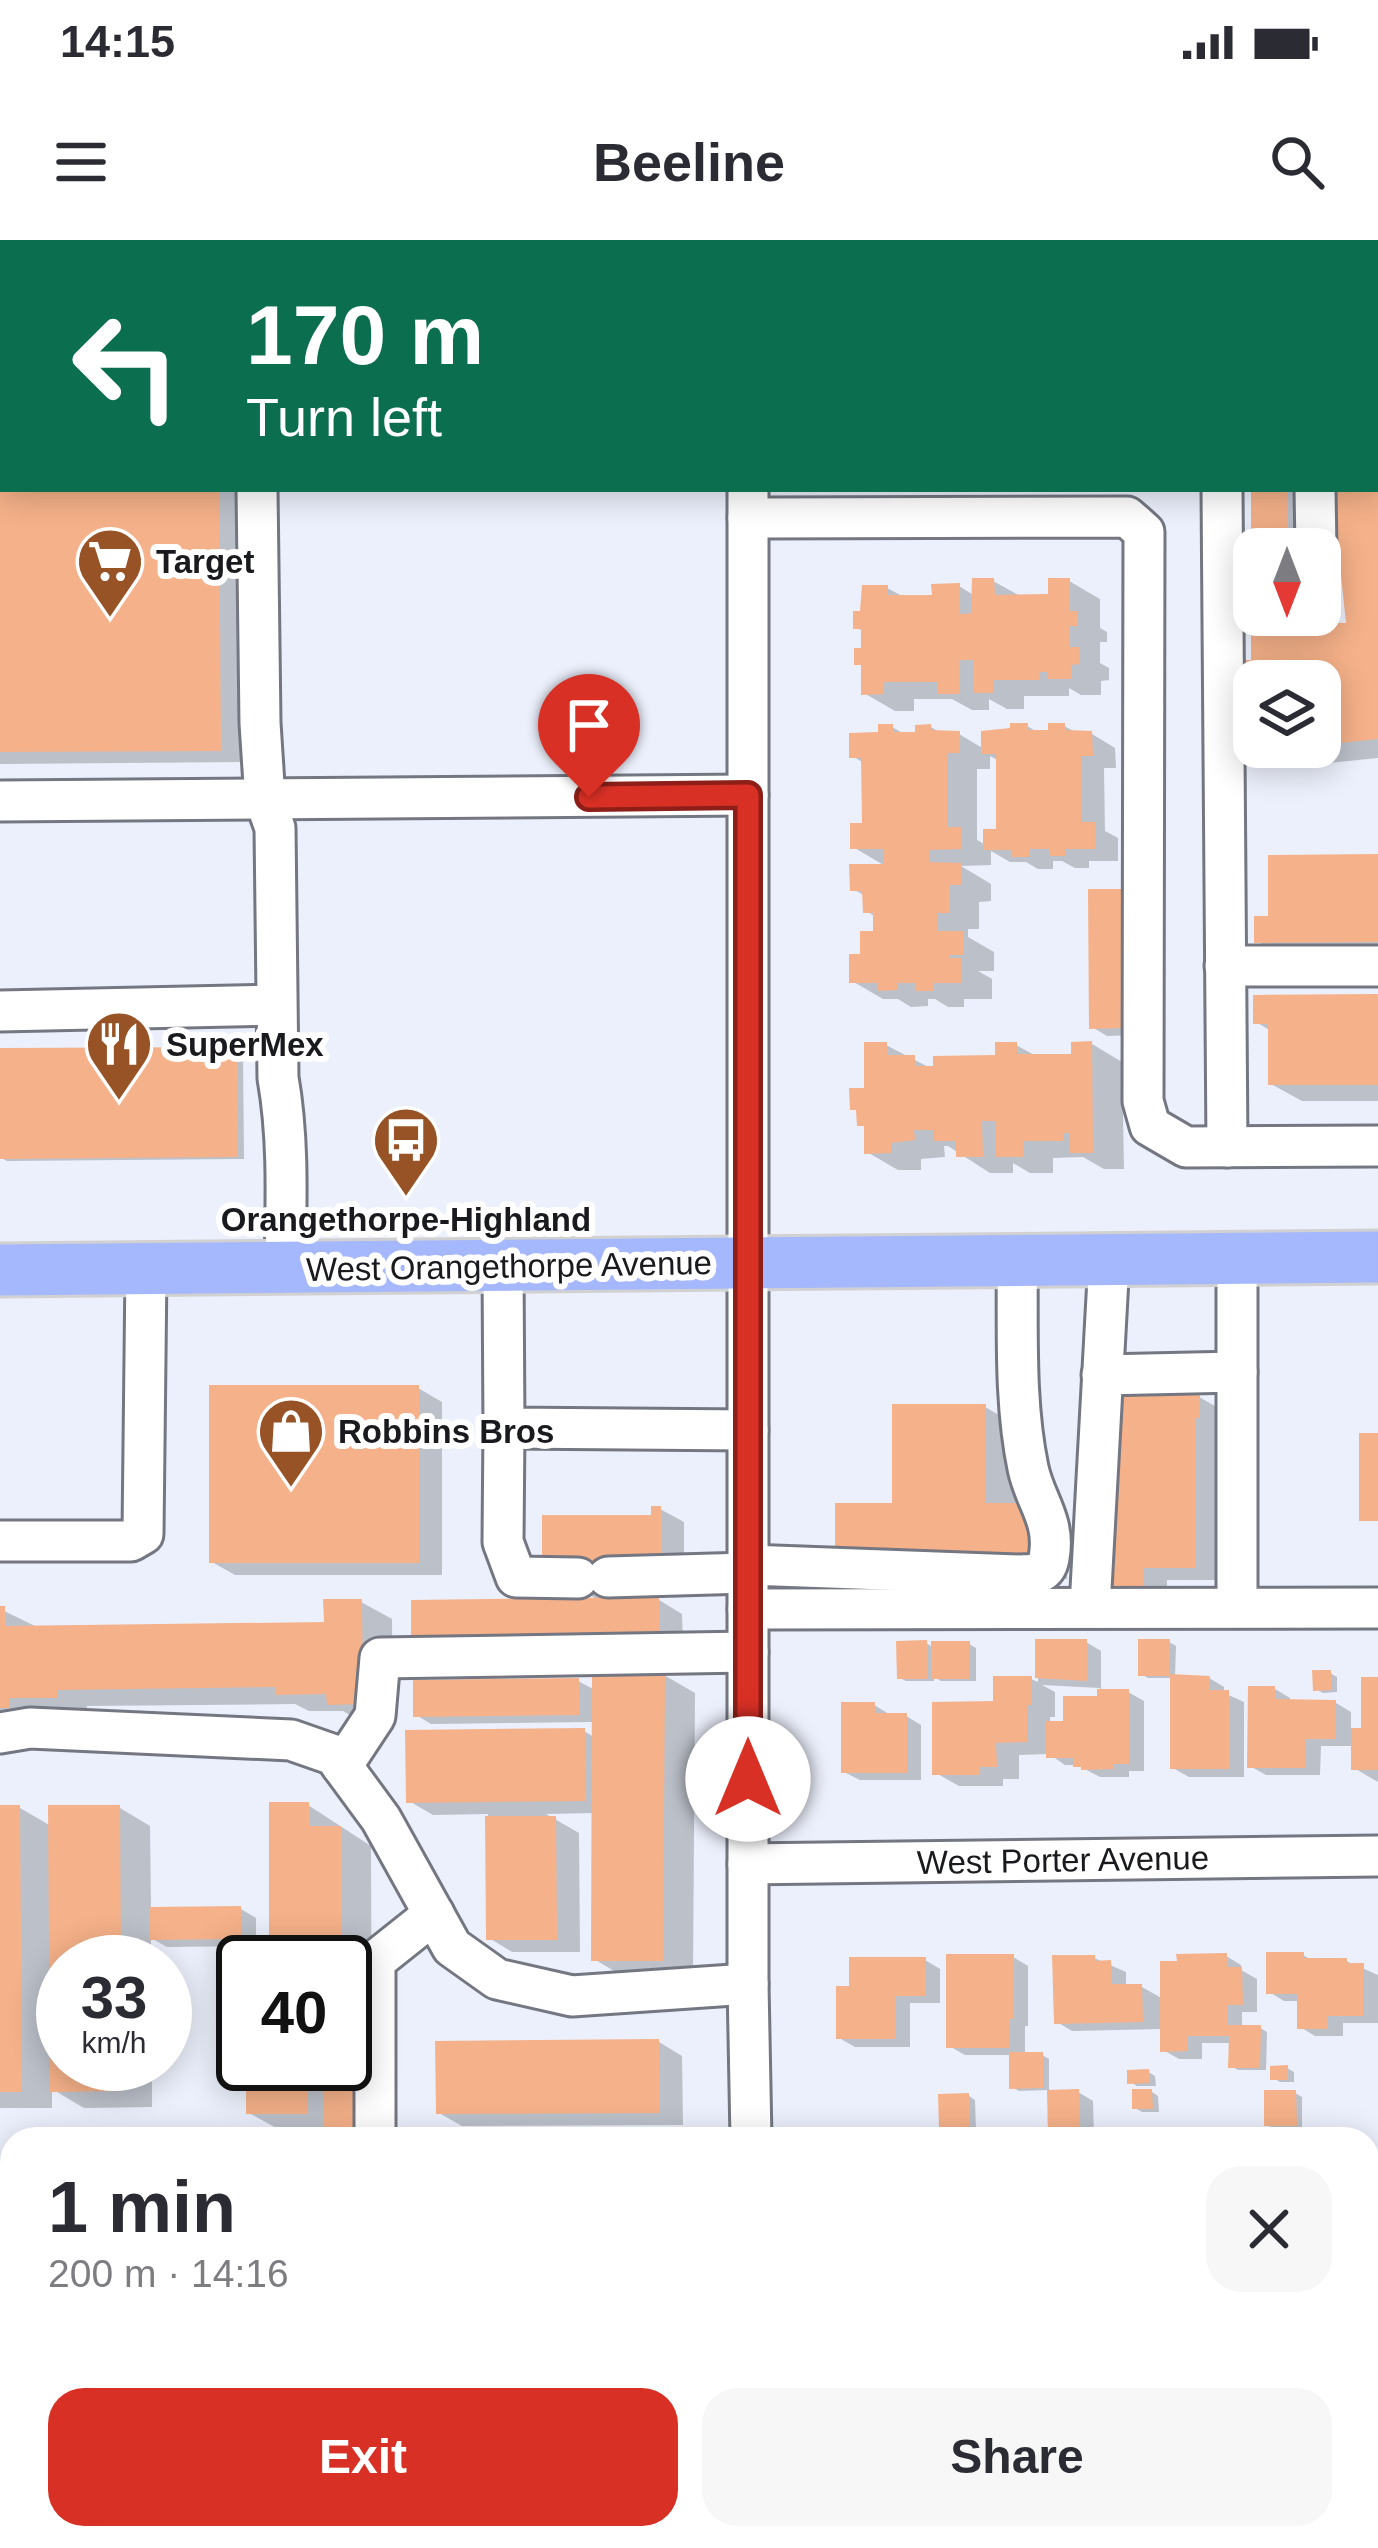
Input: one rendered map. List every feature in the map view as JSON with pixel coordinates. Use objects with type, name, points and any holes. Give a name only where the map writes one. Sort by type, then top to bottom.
[{"type":"main road","name":"West Orangethorpe Avenue","points":[[0,1270],[1378,1257]]},
{"type":"street","points":[[257,492],[260,723],[265,800],[275,828],[286,1268]]},
{"type":"street","points":[[1222,492],[1226,1147]]},
{"type":"street","points":[[1315,492],[1316,528]]},
{"type":"street","points":[[751,2127],[748,503],[1126,517],[1144,532],[1143,1101],[1150,1126],[1186,1147],[1378,1146]]},
{"type":"street","points":[[0,801],[748,795]]},
{"type":"street","points":[[1225,966],[1378,965]]},
{"type":"street","points":[[0,1011],[276,1005]]},
{"type":"street","points":[[1237,1259],[1237,1607]]},
{"type":"street","points":[[1090,1607],[1109,1260]]},
{"type":"street","points":[[748,1582],[1038,1574],[1046,1569],[1050,1528],[1028,1471],[1020,1402],[1017,1261]]},
{"type":"street","points":[[503,1266],[503,1542],[516,1576],[748,1582],[1090,1607],[1378,1608]]},
{"type":"street","points":[[0,1541],[131,1541],[143,1534],[146,1269]]},
{"type":"street","points":[[1102,1376],[1237,1372]]},
{"type":"street","points":[[504,1428],[748,1430]]},
{"type":"street","points":[[342,1766],[375,1716],[380,1658],[748,1652]]},
{"type":"street","points":[[0,1732],[30,1728],[291,1741],[334,1755],[381,1819],[452,1947],[497,1979],[572,1996],[748,1984]]},
{"type":"street","name":"West Porter Avenue","points":[[748,1864],[1378,1856]]},
{"type":"street","points":[[374,2127],[375,1961],[434,1915]]},
{"type":"building","name":"Target","points":[[0,492],[219,492],[221,751],[0,752]]},
{"type":"building","points":[[1251,492],[1287,492],[1288,528],[1251,528]]},
{"type":"building","points":[[1332,492],[1378,492],[1378,739],[1341,743],[1341,660],[1251,660],[1251,636],[1341,636],[1341,623],[1346,623],[1341,528],[1336,528]]},
{"type":"building","points":[[972,578],[994,578],[995,595],[1048,594],[1048,578],[1070,578],[1070,611],[1077,611],[1077,626],[1070,626],[1070,647],[1079,647],[1079,664],[1071,665],[1071,679],[1047,679],[1047,672],[1039,672],[1039,680],[994,680],[994,693],[973,693],[973,660],[959,660],[959,694],[938,694],[938,682],[884,682],[884,694],[861,695],[861,665],[854,665],[854,648],[861,648],[861,629],[853,629],[853,611],[860,611],[862,585],[888,585],[888,595],[932,595],[931,584],[960,583],[960,614],[966,614],[971,613]]},
{"type":"building","points":[[1010,723],[1028,723],[1028,730],[1048,730],[1048,723],[1065,723],[1065,730],[1092,731],[1093,756],[1081,756],[1082,822],[1095,822],[1095,849],[1066,849],[1066,856],[1049,856],[1049,849],[1030,849],[1030,857],[1011,857],[1011,850],[983,850],[983,829],[996,829],[996,754],[981,754],[981,731],[1010,728]]},
{"type":"building","points":[[878,724],[893,724],[893,732],[915,732],[915,725],[931,724],[931,730],[960,731],[960,753],[947,753],[947,827],[961,827],[961,849],[929,850],[929,862],[961,863],[961,885],[949,885],[949,913],[938,913],[938,931],[964,931],[964,955],[949,955],[962,958],[962,983],[934,983],[934,991],[915,991],[915,983],[877,991],[877,983],[849,983],[849,954],[860,954],[860,931],[873,931],[873,913],[863,913],[862,891],[850,891],[849,864],[883,864],[883,849],[850,849],[850,823],[862,823],[861,758],[849,758],[849,733],[878,732]]},
{"type":"building","points":[[1378,854],[1378,942],[1254,943],[1254,916],[1268,916],[1268,855]]},
{"type":"building","points":[[1088,889],[1121,889],[1122,1028],[1089,1029]]},
{"type":"building","points":[[1378,994],[1378,1085],[1268,1085],[1268,1024],[1253,1024],[1253,995]]},
{"type":"building","points":[[1092,1041],[1093,1153],[1070,1153],[1069,1133],[1063,1133],[1063,1141],[1023,1141],[1023,1157],[996,1157],[996,1121],[982,1121],[983,1157],[956,1157],[956,1141],[934,1141],[934,1130],[914,1130],[915,1140],[891,1143],[891,1153],[864,1154],[864,1126],[857,1126],[856,1110],[850,1110],[849,1088],[864,1088],[864,1042],[887,1042],[887,1055],[915,1055],[915,1066],[933,1066],[933,1056],[995,1055],[995,1042],[1017,1042],[1018,1054],[1071,1054],[1071,1042]]},
{"type":"building","name":"SuperMex","points":[[237,1047],[238,1157],[0,1159],[0,1048]]},
{"type":"building","points":[[209,1385],[419,1385],[419,1563],[209,1563]]},
{"type":"building","points":[[1106,1394],[1200,1394],[1196,1568],[1144,1568],[1144,1593],[1110,1593]]},
{"type":"building","points":[[892,1404],[986,1404],[986,1503],[1037,1503],[1037,1563],[835,1563],[835,1503],[892,1503]]},
{"type":"building","points":[[1359,1433],[1378,1433],[1378,1521],[1359,1521]]},
{"type":"building","points":[[651,1506],[661,1506],[661,1568],[608,1592],[578,1592],[542,1566],[542,1515],[651,1515]]},
{"type":"building","points":[[659,1597],[660,1634],[411,1637],[411,1600]]},
{"type":"building","points":[[323,1599],[362,1599],[363,1704],[327,1705],[326,1694],[275,1695],[275,1687],[57,1690],[57,1698],[9,1698],[9,1708],[0,1708],[0,1606],[5,1606],[5,1626],[324,1622]]},
{"type":"building","points":[[1035,1639],[1087,1639],[1087,1681],[1035,1678]]},
{"type":"building","points":[[1138,1639],[1170,1639],[1169,1676],[1138,1676]]},
{"type":"building","points":[[927,1640],[928,1679],[897,1679],[896,1641]]},
{"type":"building","points":[[931,1641],[970,1641],[970,1679],[931,1679]]},
{"type":"building","points":[[1312,1670],[1331,1670],[1331,1690],[1313,1691]]},
{"type":"building","points":[[592,1672],[665,1672],[663,1961],[591,1961]]},
{"type":"building","points":[[1170,1674],[1210,1676],[1210,1690],[1229,1690],[1229,1769],[1170,1769]]},
{"type":"building","points":[[993,1676],[1032,1676],[1027,1742],[996,1743],[997,1767],[980,1767],[980,1775],[932,1775],[932,1702],[993,1701]]},
{"type":"building","points":[[1361,1677],[1378,1677],[1378,1770],[1351,1770],[1351,1728],[1361,1728]]},
{"type":"building","points":[[579,1678],[580,1715],[413,1717],[413,1680]]},
{"type":"building","points":[[1248,1686],[1275,1686],[1275,1699],[1336,1700],[1336,1739],[1306,1739],[1305,1768],[1247,1768]]},
{"type":"building","points":[[1097,1689],[1129,1689],[1129,1764],[1081,1770],[1073,1767],[1073,1758],[1046,1758],[1046,1721],[1063,1721],[1063,1696],[1097,1696]]},
{"type":"building","points":[[841,1702],[875,1702],[875,1713],[907,1713],[907,1773],[841,1773]]},
{"type":"building","points":[[585,1728],[586,1801],[406,1803],[405,1730]]},
{"type":"building","points":[[269,1802],[309,1802],[309,1826],[341,1826],[342,1935],[269,1935]]},
{"type":"building","points":[[0,1805],[20,1805],[22,2092],[0,2092]]},
{"type":"building","points":[[48,1805],[120,1805],[121,1935],[49,1935]]},
{"type":"building","points":[[485,1816],[556,1816],[557,1940],[486,1940]]},
{"type":"building","points":[[241,1906],[242,1935],[192,1940],[192,1935],[149,1935],[149,1907]]},
{"type":"building","points":[[1266,1952],[1304,1952],[1304,1958],[1364,1963],[1363,2016],[1328,2016],[1328,2029],[1297,2029],[1297,1994],[1266,1994]]},
{"type":"building","points":[[1227,1953],[1227,1967],[1242,1967],[1243,2005],[1228,2005],[1228,2025],[1261,2025],[1260,2068],[1228,2068],[1229,2036],[1188,2036],[1188,2051],[1160,2052],[1160,1961],[1177,1961],[1176,1954]]},
{"type":"building","points":[[946,1954],[1014,1954],[1010,2048],[946,2048]]},
{"type":"building","points":[[1052,1955],[1095,1955],[1095,1961],[1111,1960],[1112,1984],[1142,1984],[1143,2022],[1054,2024]]},
{"type":"building","points":[[849,1957],[926,1957],[925,1996],[896,1996],[896,2039],[836,2039],[836,1986],[849,1986]]},
{"type":"building","points":[[659,2039],[660,2113],[436,2114],[435,2041]]},
{"type":"building","points":[[1009,2052],[1043,2052],[1043,2088],[1009,2089]]},
{"type":"building","points":[[1288,2065],[1288,2080],[1270,2080],[1270,2066]]},
{"type":"building","points":[[1149,2069],[1150,2083],[1127,2084],[1127,2070]]},
{"type":"building","points":[[1079,2089],[1080,2127],[1048,2127],[1047,2090]]},
{"type":"building","points":[[1132,2089],[1152,2089],[1153,2109],[1132,2109]]},
{"type":"building","points":[[1264,2090],[1296,2090],[1297,2126],[1264,2126]]},
{"type":"building","points":[[246,2091],[308,2091],[308,2114],[246,2114]]},
{"type":"building","points":[[323,2091],[356,2091],[357,2127],[324,2127]]},
{"type":"building","points":[[969,2093],[970,2127],[939,2127],[938,2094]]},
{"type":"place","name":"Target","points":[[110,620]]},
{"type":"place","name":"SuperMex","points":[[119,1103]]},
{"type":"place","name":"Orangethorpe-Highland","points":[[406,1199]]},
{"type":"place","name":"Robbins Bros","points":[[291,1490]]},
{"type":"route","points":[[589,797],[748,795],[748,1779]]}]
